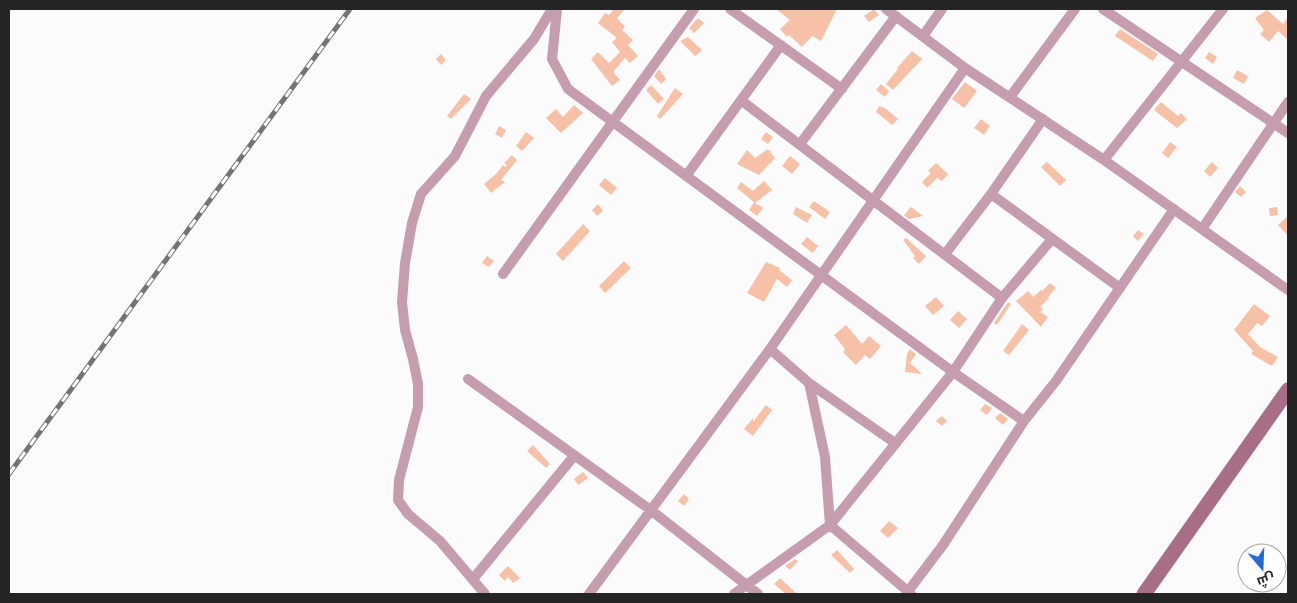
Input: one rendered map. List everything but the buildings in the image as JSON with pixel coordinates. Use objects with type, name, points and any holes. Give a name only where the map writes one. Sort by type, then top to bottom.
[{"type":"main road","points":[[1144,594],[1288,390]]},
{"type":"street","points":[[485,594],[440,541],[408,514],[398,500],[399,480],[418,408],[418,384],[405,330],[403,311],[405,263],[412,223],[421,194],[455,156],[486,96],[534,39],[552,9]]},
{"type":"street","points":[[557,9],[552,59],[568,89],[953,372],[1024,421]]},
{"type":"street","points":[[503,274],[694,9]]},
{"type":"street","points":[[730,9],[842,88]]},
{"type":"street","points":[[886,9],[965,68],[1104,160],[1288,290]]},
{"type":"street","points":[[922,36],[942,9]]},
{"type":"street","points":[[1010,97],[1075,9]]},
{"type":"street","points":[[1103,9],[1288,133]]},
{"type":"street","points":[[1104,160],[1223,9]]},
{"type":"street","points":[[800,144],[896,16]]},
{"type":"street","points":[[686,176],[781,45]]},
{"type":"street","points":[[589,594],[770,349],[965,68]]},
{"type":"street","points":[[742,101],[874,199],[1002,298]]},
{"type":"street","points":[[1202,229],[1288,102]]},
{"type":"street","points":[[945,254],[991,194],[1043,119]]},
{"type":"street","points":[[991,194],[1120,288]]},
{"type":"street","points":[[809,383],[826,456],[830,525],[909,593],[943,545],[1024,421],[1056,382],[1174,209]]},
{"type":"street","points":[[734,594],[830,525],[953,372],[1002,298],[1052,240]]},
{"type":"street","points":[[770,349],[809,383],[896,443]]},
{"type":"street","points":[[468,379],[652,511],[758,594]]},
{"type":"street","points":[[474,579],[574,456]]},
{"type":"railway","points":[[9,474],[350,9]]}]
